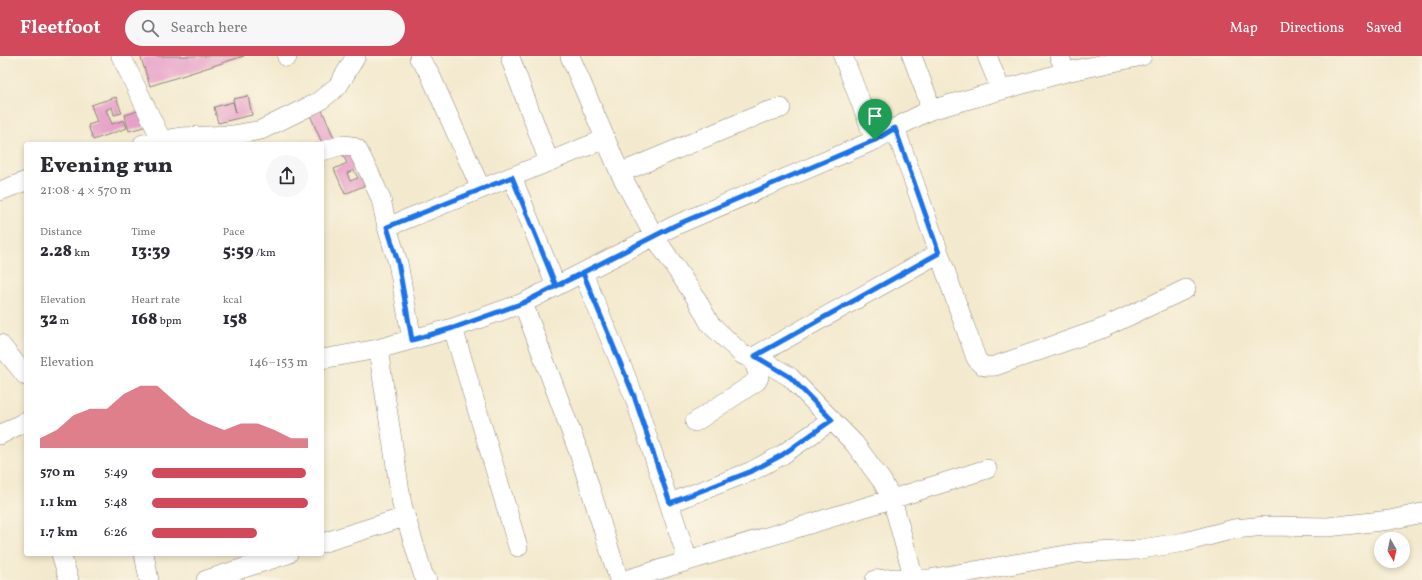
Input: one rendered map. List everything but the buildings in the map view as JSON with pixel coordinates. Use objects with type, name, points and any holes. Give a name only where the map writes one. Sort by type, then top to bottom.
[{"type":"street","points":[[121,56],[162,141]]},
{"type":"street","points":[[156,142],[233,135],[264,137],[318,102],[338,86],[356,56]]},
{"type":"street","points":[[570,56],[620,172],[654,236],[696,298],[710,324],[743,355],[759,358],[790,377],[859,449],[882,481],[892,499],[914,579]]},
{"type":"street","points":[[843,56],[875,140]]},
{"type":"street","points":[[912,56],[927,96],[930,110]]},
{"type":"street","points":[[987,56],[1002,90]]},
{"type":"street","points":[[324,354],[378,349],[453,328],[523,303],[676,225],[875,140],[930,110],[1002,90],[1063,64],[1142,56]]},
{"type":"street","points":[[418,58],[429,72],[481,189]]},
{"type":"street","points":[[511,60],[549,162]]},
{"type":"street","points":[[620,172],[766,112],[781,108]]},
{"type":"street","points":[[895,128],[976,358],[980,365],[985,367],[995,366],[1101,329],[1186,289]]},
{"type":"street","points":[[387,227],[605,139]]},
{"type":"street","points":[[324,150],[343,145],[351,146],[357,149],[369,172],[381,199],[387,227],[398,262],[412,340]]},
{"type":"street","points":[[512,177],[556,286]]},
{"type":"street","points":[[0,191],[24,182]]},
{"type":"street","points":[[695,422],[757,381],[759,377],[755,365],[759,358],[939,253]]},
{"type":"street","points":[[583,273],[634,396],[688,561]]},
{"type":"street","points":[[523,303],[579,453],[619,580]]},
{"type":"street","points":[[453,328],[518,547]]},
{"type":"street","points":[[0,344],[24,374]]},
{"type":"street","points":[[378,349],[402,505],[420,578]]},
{"type":"street","points":[[670,503],[752,471],[782,455],[832,420]]},
{"type":"street","points":[[0,435],[24,422]]},
{"type":"street","points":[[625,580],[987,469]]},
{"type":"street","points":[[875,580],[896,578],[929,579],[993,574],[1077,553],[1135,550],[1185,542],[1234,529],[1266,526],[1328,527],[1390,520],[1422,513]]},
{"type":"street","points":[[324,542],[405,517]]},
{"type":"street","points":[[62,556],[69,580]]},
{"type":"street","points":[[144,556],[149,580]]},
{"type":"street","points":[[206,580],[282,556]]},
{"type":"route","points":[[875,140],[676,225],[583,273],[523,303],[453,328],[412,340],[398,262],[387,227],[512,177],[556,286],[583,273],[634,396],[670,503],[752,471],[782,455],[832,420],[790,377],[764,360],[755,356],[939,253],[895,128],[875,140]]}]
